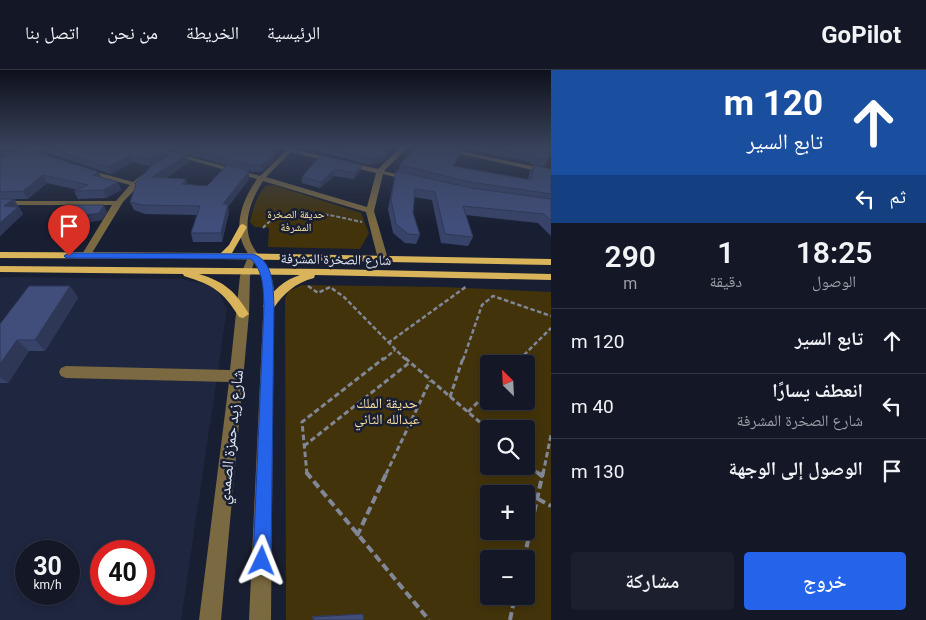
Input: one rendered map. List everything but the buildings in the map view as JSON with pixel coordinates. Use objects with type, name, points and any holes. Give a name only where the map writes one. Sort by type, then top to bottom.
[{"type":"main road","points":[[224,256],[233,246],[243,228]]},
{"type":"main road","name":"شارع الصخرة المشرفة","points":[[0,255],[253,256],[551,262]]},
{"type":"main road","name":"شارع الصخرة المشرفة","points":[[0,269],[266,271],[551,277]]},
{"type":"main road","points":[[174,270],[220,284],[229,291],[243,314]]},
{"type":"main road","points":[[269,306],[281,290],[292,282],[304,277],[329,272]]},
{"type":"street","points":[[98,174],[134,184]]},
{"type":"street","points":[[86,256],[118,203],[134,184],[147,174]]},
{"type":"street","points":[[242,174],[370,211]]},
{"type":"street","points":[[260,620],[269,306],[266,271],[253,256],[247,244],[243,228],[245,209],[261,178],[265,174]]},
{"type":"street","points":[[379,174],[370,211],[383,259]]},
{"type":"street","points":[[390,174],[419,181]]},
{"type":"street","points":[[0,203],[118,203]]},
{"type":"street","name":"شارع زيد حمزة الصمدي","points":[[210,620],[246,271],[249,261],[253,256]]},
{"type":"street","points":[[66,372],[236,376]]},
{"type":"path","points":[[263,228],[269,219],[278,216],[306,213],[374,224]]},
{"type":"path","points":[[305,283],[318,293],[330,287],[344,297],[409,363],[480,422]]},
{"type":"path","points":[[388,343],[467,286]]},
{"type":"path","points":[[450,397],[482,305],[493,296],[551,316]]},
{"type":"path","points":[[525,355],[551,328]]},
{"type":"path","points":[[395,350],[302,422],[306,472],[357,536],[429,620]]},
{"type":"path","points":[[304,446],[409,363]]},
{"type":"path","points":[[357,536],[430,380]]},
{"type":"path","points":[[468,412],[480,400]]},
{"type":"path","points":[[526,550],[551,435]]},
{"type":"path","points":[[535,470],[543,477]]},
{"type":"path","points":[[538,499],[551,506]]},
{"type":"path","points":[[510,620],[513,605]]},
{"type":"shaded area","points":[[0,277],[182,279],[215,286],[227,309],[181,620],[0,620]]},
{"type":"green space","name":"حديقة الصخرة المشرفة","points":[[274,185],[361,213],[369,233],[360,249],[268,247],[269,228],[255,227],[250,222],[259,194],[265,186]]},
{"type":"green space","name":"حديقة الملك عبدالله الثاني","points":[[302,285],[443,287],[551,292],[551,620],[286,620],[285,298],[289,291]]},
{"type":"route","points":[[69,256],[253,256],[263,266],[268,281],[269,306],[262,561]]}]
